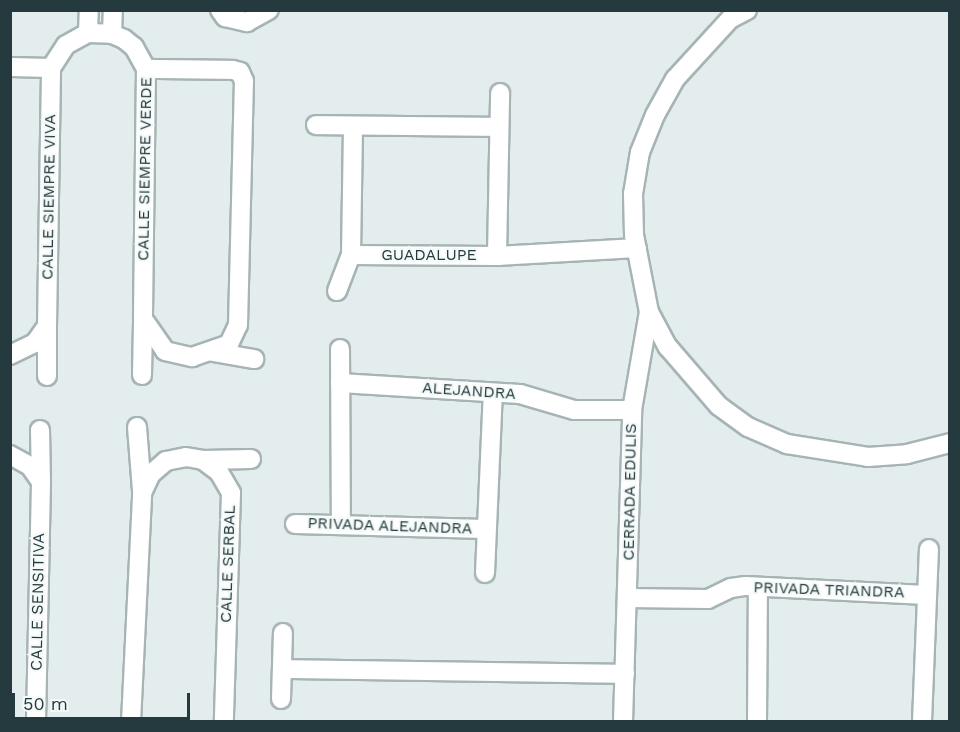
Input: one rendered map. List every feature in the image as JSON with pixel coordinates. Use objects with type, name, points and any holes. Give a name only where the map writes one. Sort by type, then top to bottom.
[{"type":"street","points":[[89,10],[100,33]]},
{"type":"street","points":[[10,67],[51,68],[66,45],[100,33],[113,10]]},
{"type":"street","points":[[220,10],[225,17],[247,22],[268,10]]},
{"type":"street","points":[[747,10],[730,19],[675,79],[655,115],[640,152],[633,194],[637,248],[649,312],[668,347],[719,406],[748,426],[787,444],[868,457],[907,454],[950,443]]},
{"type":"street","name":"CALLE SIEMPRE VERDE","points":[[100,33],[134,47],[146,69],[142,375]]},
{"type":"street","name":"CALLE SIEMPRE VIVA","points":[[47,376],[51,68]]},
{"type":"street","points":[[143,320],[165,351],[192,357],[213,352],[229,344],[238,325],[244,81],[240,72],[146,69]]},
{"type":"street","points":[[497,256],[500,93]]},
{"type":"street","points":[[316,125],[498,127]]},
{"type":"street","points":[[338,291],[351,255],[353,126]]},
{"type":"street","name":"GUADALUPE","points":[[351,255],[497,256],[637,248]]},
{"type":"street","name":"CERRADA EDULIS","points":[[623,722],[632,410],[649,312]]},
{"type":"street","points":[[10,355],[35,343],[47,326]]},
{"type":"street","points":[[340,349],[341,524]]},
{"type":"street","points":[[213,352],[254,359]]},
{"type":"street","name":"ALEJANDRA","points":[[340,383],[520,394],[574,410],[632,410]]},
{"type":"street","points":[[485,573],[493,393]]},
{"type":"street","points":[[131,722],[142,493],[137,426]]},
{"type":"street","name":"CALLE SENSITIVA","points":[[36,722],[40,430]]},
{"type":"street","points":[[10,455],[30,466],[40,482]]},
{"type":"street","points":[[142,493],[151,474],[166,461],[186,457],[203,460],[251,459]]},
{"type":"street","name":"CALLE SERBAL","points":[[203,460],[219,472],[231,493],[224,722]]},
{"type":"street","name":"PRIVADA ALEJANDRA","points":[[295,524],[486,529]]},
{"type":"street","points":[[922,722],[929,549]]},
{"type":"street","name":"PRIVADA TRIANDRA","points":[[627,597],[708,599],[731,588],[926,595]]},
{"type":"street","points":[[757,722],[759,589]]},
{"type":"street","points":[[281,699],[283,633]]},
{"type":"street","points":[[282,669],[625,674]]}]
